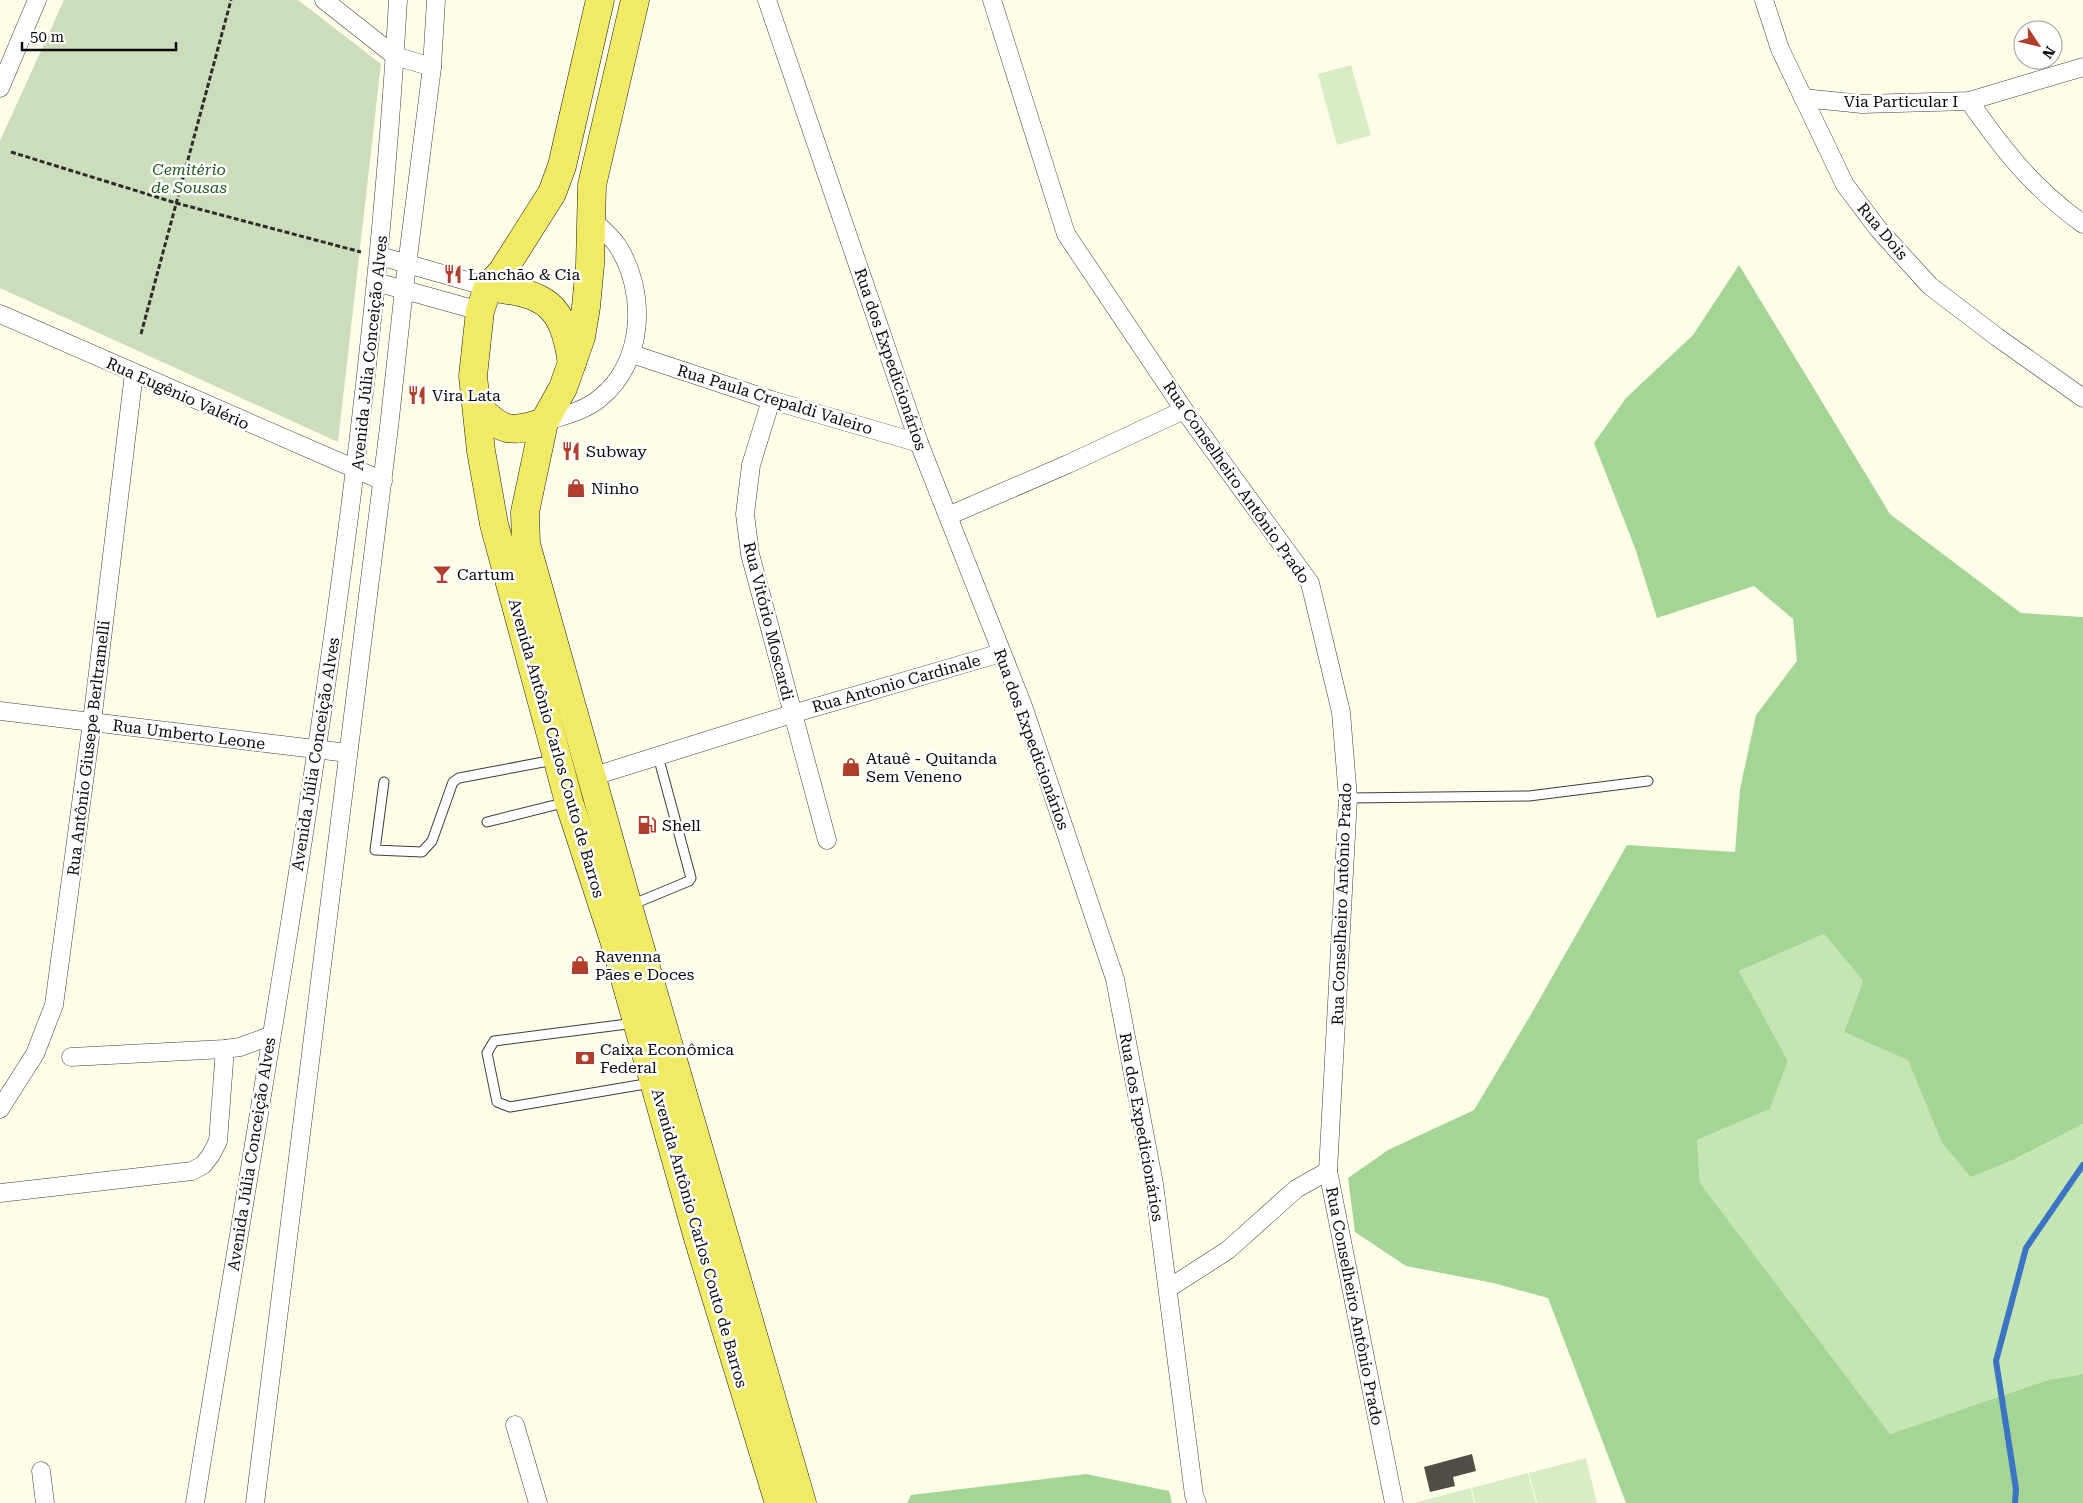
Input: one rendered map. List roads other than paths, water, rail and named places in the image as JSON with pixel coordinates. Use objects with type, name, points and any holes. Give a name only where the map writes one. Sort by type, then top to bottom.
[{"type":"main road","points":[[484,299],[552,193],[562,166],[600,0]]},
{"type":"main road","name":"Avenida Antônio Carlos Couto de Barros","points":[[635,0],[592,185],[586,307],[572,364],[563,388],[544,422],[525,512],[526,544],[628,906],[802,1503]]},
{"type":"main road","points":[[484,299],[522,291],[541,298],[557,314],[568,334],[572,364]]},
{"type":"main road","name":"Avenida Antônio Carlos Couto de Barros","points":[[484,299],[473,376],[481,451],[494,524],[559,758],[569,802],[638,1023],[698,1238],[779,1503]]},
{"type":"main road","points":[[477,406],[493,423],[510,430],[524,429],[544,422]]},
{"type":"street","points":[[0,88],[37,0]]},
{"type":"street","points":[[324,0],[394,56],[432,67]]},
{"type":"street","name":"Avenida Júlia Conceição Alves","points":[[195,1503],[318,750],[356,471],[380,256],[398,0]]},
{"type":"street","name":"Avenida Júlia Conceição Alves","points":[[255,1503],[383,481],[407,263],[432,67],[436,0]]},
{"type":"street","name":"Rua dos Expedicionários","points":[[767,0],[919,443],[1023,706],[1115,979],[1154,1184],[1169,1288],[1194,1494],[1197,1503]]},
{"type":"street","name":"Rua Conselheiro Antônio Prado","points":[[992,0],[1066,234],[1184,410],[1310,583],[1341,712],[1348,798],[1328,1171],[1394,1503]]},
{"type":"street","name":"Rua Dois","points":[[1764,0],[1780,49],[1845,185],[1879,230],[1930,286],[1997,337],[2083,398]]},
{"type":"street","name":"Via Particular I","points":[[1803,98],[1862,104],[1969,102],[2083,67]]},
{"type":"street","points":[[1969,102],[2024,175],[2060,208],[2083,224]]},
{"type":"street","points":[[544,422],[582,409],[600,398],[613,384],[632,354],[638,316],[634,282],[617,244],[590,218]]},
{"type":"street","points":[[380,256],[407,263],[484,299]]},
{"type":"street","points":[[376,282],[404,289],[484,299]]},
{"type":"street","name":"Rua Eugênio Valério","points":[[0,314],[356,471],[383,481]]},
{"type":"street","name":"Rua Paula Crepaldi Valeiro","points":[[632,354],[771,400],[919,443]]},
{"type":"street","name":"Rua Antônio Giusepe Berltramelli","points":[[0,1109],[35,1054],[54,1005],[92,722],[134,373]]},
{"type":"street","name":"Rua Vitório Moscardi","points":[[771,400],[751,465],[745,514],[750,554],[827,840]]},
{"type":"street","points":[[948,516],[1068,464],[1184,410]]},
{"type":"street","name":"Rua Antonio Cardinale","points":[[591,777],[792,714],[1001,653]]},
{"type":"street","name":"Rua Umberto Leone","points":[[0,711],[348,753]]},
{"type":"street","points":[[72,1058],[225,1049],[240,1047],[270,1036]]},
{"type":"street","points":[[0,1193],[192,1171],[203,1164],[211,1155],[218,1141],[225,1049]]},
{"type":"street","points":[[1169,1288],[1228,1250],[1296,1189],[1328,1171]]},
{"type":"street","points":[[515,1425],[538,1503]]},
{"type":"street","points":[[41,1471],[45,1503]]},
{"type":"lane","points":[[628,906],[689,881],[691,878],[658,756]]},
{"type":"lane","points":[[384,782],[375,850],[377,852],[422,852],[432,841],[453,782],[459,778],[559,758]]},
{"type":"lane","points":[[1348,798],[1528,796],[1648,781]]},
{"type":"lane","points":[[486,822],[569,802]]},
{"type":"lane","points":[[638,1023],[494,1041],[486,1053],[497,1102],[510,1107],[654,1083]]},
{"type":"waterway","points":[[2015,1503],[2016,1489],[1996,1361],[2026,1248],[2083,1165]]},
{"type":"place","name":"Lanchão & Cia","points":[[453,274]]},
{"type":"place","name":"Vira Lata","points":[[417,395]]},
{"type":"place","name":"Subway","points":[[571,451]]},
{"type":"place","name":"Ninho","points":[[576,488]]},
{"type":"place","name":"Cartum","points":[[442,574]]},
{"type":"place","name":"Atauê - Quitanda Sem Veneno","points":[[851,767]]},
{"type":"place","name":"Shell","points":[[647,825]]},
{"type":"place","name":"Ravenna Pães e Doces","points":[[580,965]]},
{"type":"place","name":"Caixa Econômica Federal","points":[[585,1058]]},
{"type":"park label","name":"Cemitério de Sousas","points":[[189,178]]}]
